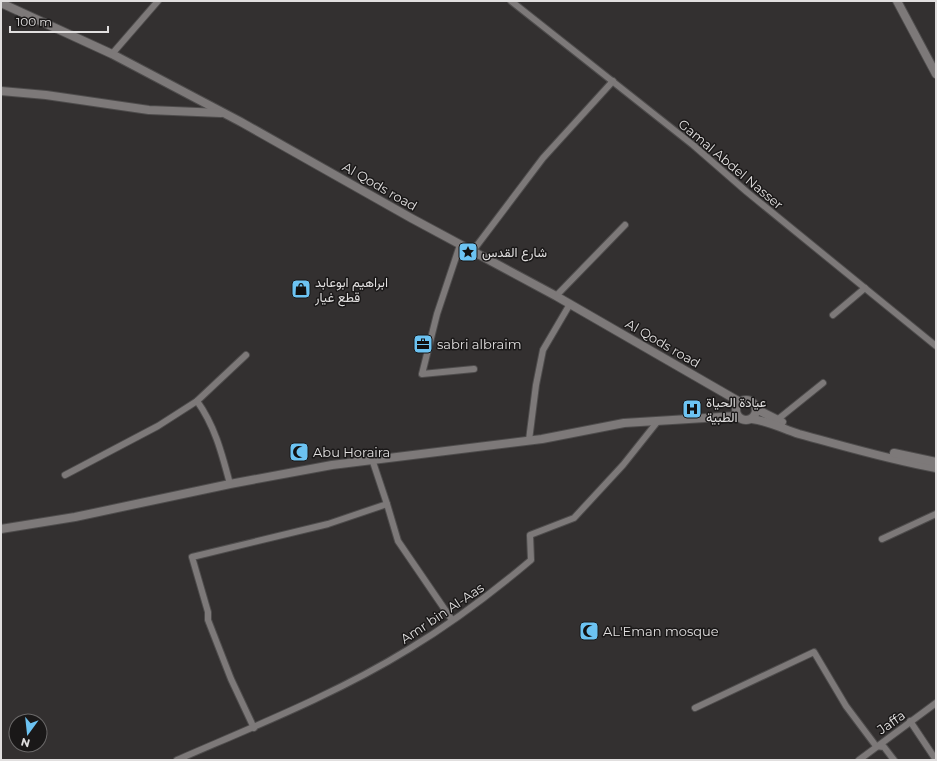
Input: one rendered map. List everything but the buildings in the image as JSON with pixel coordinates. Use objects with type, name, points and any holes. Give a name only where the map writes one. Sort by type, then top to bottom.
[{"type":"main road","points":[[897,1],[936,74]]},
{"type":"main road","name":"Al Qods road","points":[[1,4],[112,54],[310,160],[472,252],[556,296],[740,402]]},
{"type":"main road","points":[[1,91],[46,95],[149,110],[223,114]]},
{"type":"main road","points":[[936,462],[862,446],[818,434],[777,420],[756,409],[751,401],[745,400],[740,402],[736,409],[738,416],[745,421],[752,419],[762,420],[792,432],[856,450],[936,468]]},
{"type":"main road","points":[[752,419],[755,415],[756,409]]},
{"type":"main road","points":[[1,529],[75,517],[230,484],[372,459],[542,439],[624,423],[738,416]]},
{"type":"street","points":[[112,54],[158,1]]},
{"type":"street","name":"Gamal Abdel Nasser","points":[[511,1],[693,145],[747,192],[936,346]]},
{"type":"street","points":[[472,252],[543,158],[613,81]]},
{"type":"street","points":[[556,296],[624,225]]},
{"type":"street","points":[[460,245],[437,314],[422,374],[474,369]]},
{"type":"street","points":[[833,315],[865,288]]},
{"type":"street","points":[[529,440],[536,385],[543,350],[570,304]]},
{"type":"street","points":[[65,475],[158,426],[197,402],[246,355]]},
{"type":"street","points":[[777,420],[823,384]]},
{"type":"street","points":[[197,402],[216,433],[230,484]]},
{"type":"street","name":"Amr bin Al-Aas","points":[[177,760],[254,728],[343,685],[408,649],[489,595],[531,560],[530,535],[574,518],[623,465],[658,422]]},
{"type":"street","points":[[372,459],[398,540],[452,620]]},
{"type":"street","points":[[254,728],[231,679],[208,620],[208,612],[192,557],[328,524],[387,504]]},
{"type":"street","points":[[882,539],[936,514]]},
{"type":"street","points":[[695,708],[814,652],[846,706],[876,746],[884,747],[894,760]]},
{"type":"street","name":"Jaffa","points":[[859,760],[936,703]]},
{"type":"street","points":[[910,721],[936,760]]},
{"type":"place","name":"شارع القدس","points":[[468,252]]},
{"type":"place","name":"ابراهيم ابوعابد قطع غيار","points":[[301,289]]},
{"type":"place","name":"sabri albraim","points":[[423,344]]},
{"type":"place","name":"عيادة الحياة الطبية","points":[[692,409]]},
{"type":"place","name":"Abu Horaira","points":[[299,452]]},
{"type":"place","name":"AL'Eman mosque","points":[[589,631]]}]
